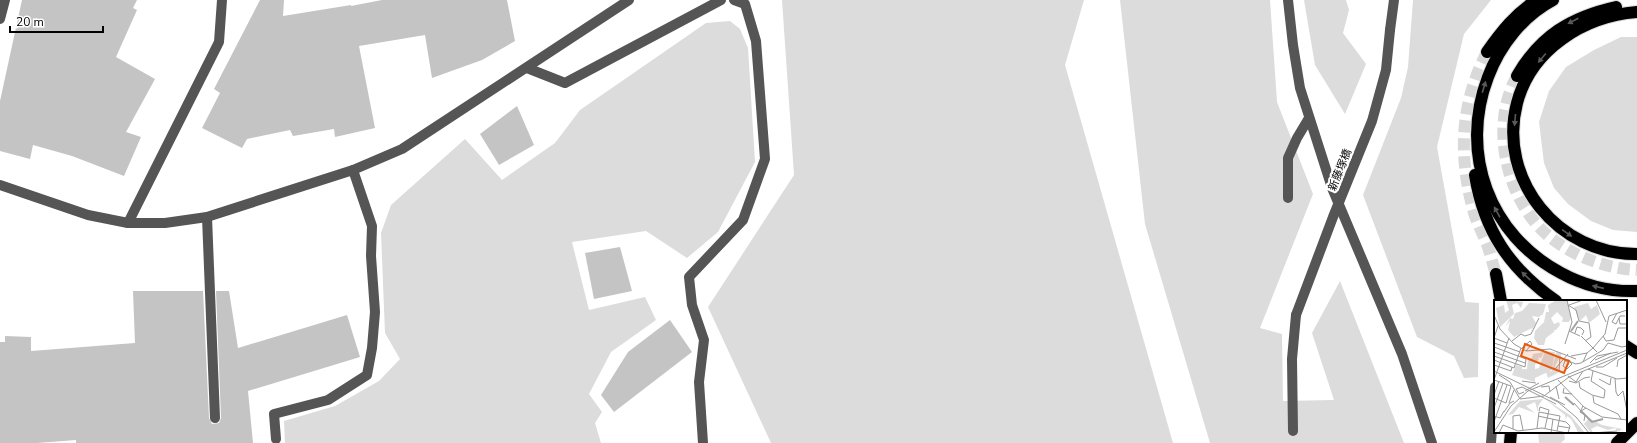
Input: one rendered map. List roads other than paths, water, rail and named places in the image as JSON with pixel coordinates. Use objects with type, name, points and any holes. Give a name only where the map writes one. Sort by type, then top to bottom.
[{"type":"highway","points":[[1537,0],[1514,18],[1499,35],[1491,56],[1484,86],[1477,119],[1473,153],[1474,169],[1480,202],[1492,234],[1502,250],[1524,275],[1555,300]]},
{"type":"highway","points":[[1491,56],[1534,12],[1553,0]]},
{"type":"highway","points":[[1637,6],[1618,6],[1577,18],[1544,40],[1531,54],[1521,80],[1514,139],[1522,174],[1529,190],[1538,206],[1550,220],[1579,241],[1611,252],[1637,254]]},
{"type":"highway","points":[[1521,80],[1554,45],[1569,33],[1586,24],[1603,18],[1622,13],[1637,12]]},
{"type":"highway","points":[[1477,119],[1478,152],[1485,185],[1500,218],[1519,243],[1538,259],[1572,279],[1610,290],[1637,291]]},
{"type":"highway","points":[[1496,274],[1501,300]]},
{"type":"highway","points":[[1627,433],[1637,423]]},
{"type":"highway","points":[[1510,443],[1511,433]]},
{"type":"highway","points":[[1616,443],[1626,433]]},
{"type":"street","points":[[0,19],[5,0]]},
{"type":"street","points":[[128,223],[219,42],[222,0]]},
{"type":"street","points":[[0,185],[88,215],[128,223],[165,223],[207,217],[353,170],[402,149],[629,0]]},
{"type":"street","points":[[527,68],[565,83],[721,0]]},
{"type":"street","points":[[703,443],[699,382],[704,340],[692,305],[689,277],[743,220],[765,159],[756,41],[745,4],[734,0]]},
{"type":"street","points":[[1288,0],[1300,88],[1308,118],[1332,188],[1402,354],[1432,443]]},
{"type":"street","name":"新藤塚橋","points":[[1292,431],[1292,359],[1296,315],[1333,217],[1372,121],[1386,70],[1394,0]]},
{"type":"street","points":[[1288,198],[1288,158],[1296,138],[1308,118]]},
{"type":"street","points":[[276,439],[274,414],[328,400],[367,375],[372,348],[375,312],[371,256],[372,226],[353,170]]},
{"type":"street","points":[[207,217],[215,418]]},
{"type":"street","points":[[1491,443],[1494,401]]},
{"type":"tunnel","points":[[1487,52],[1471,92],[1464,131],[1464,151],[1465,171],[1474,213],[1488,247],[1496,274]]},
{"type":"tunnel","points":[[1517,76],[1509,94],[1503,134],[1505,154],[1510,174],[1517,194],[1527,211],[1539,227],[1572,252],[1584,258],[1610,266],[1637,270]]}]
